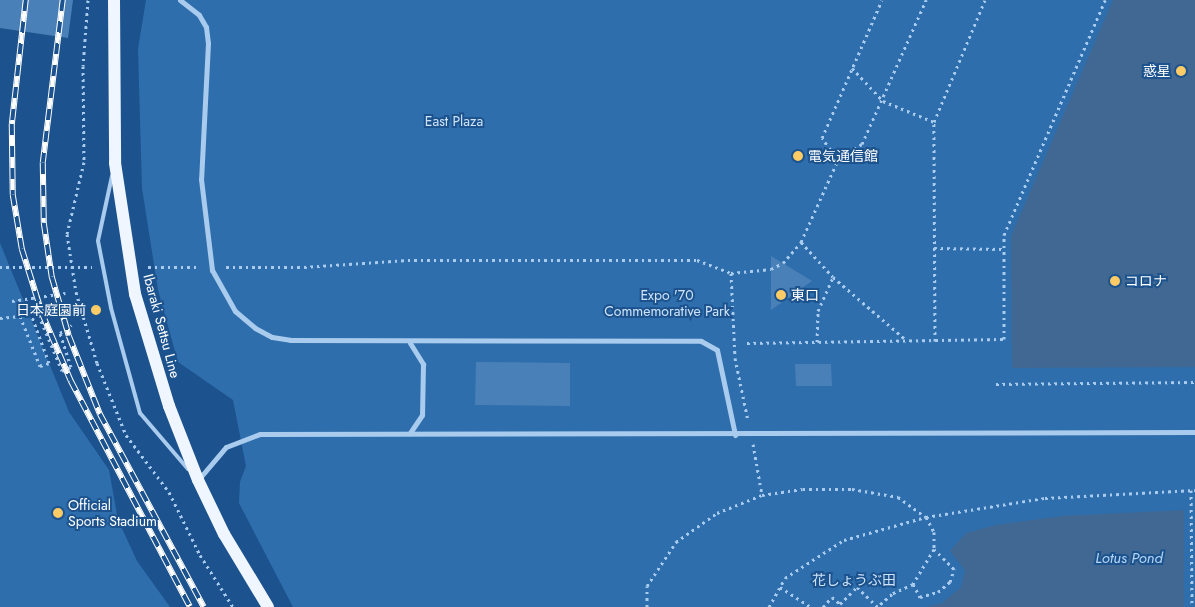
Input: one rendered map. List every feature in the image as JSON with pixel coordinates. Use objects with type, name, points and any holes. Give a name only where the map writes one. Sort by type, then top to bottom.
[{"type":"main road","name":"Ibaraki Settsu Line","points":[[114,0],[115,163],[135,294],[169,406],[198,480],[224,534],[268,607]]},
{"type":"street","points":[[180,0],[199,15],[206,27],[208,43],[201,179],[212,270],[235,311],[255,328],[272,337],[290,340],[410,343],[701,340],[716,350],[735,435]]},
{"type":"street","points":[[410,343],[422,364],[422,416],[410,433]]},
{"type":"street","points":[[198,480],[226,447],[260,434],[751,435],[1195,432]]},
{"type":"lane","points":[[115,163],[98,241],[111,308],[140,413],[198,480]]},
{"type":"path","points":[[85,25],[88,0]]},
{"type":"path","points":[[838,160],[822,138],[882,0]]},
{"type":"path","points":[[216,267],[304,267],[408,260],[697,260],[731,273],[771,270],[783,264],[801,242],[838,160],[862,144],[883,101],[926,0]]},
{"type":"path","points":[[936,340],[934,122],[985,0]]},
{"type":"path","points":[[747,343],[1004,340],[1004,235],[1104,0]]},
{"type":"path","points":[[852,68],[883,101],[934,122]]},
{"type":"path","points":[[801,242],[833,278],[907,341]]},
{"type":"path","points":[[934,248],[1004,249]]},
{"type":"path","points":[[0,267],[98,267]]},
{"type":"path","points":[[138,267],[206,267]]},
{"type":"path","points":[[731,273],[735,358],[760,472],[762,495]]},
{"type":"path","points":[[817,342],[818,312],[833,278]]},
{"type":"path","points":[[12,301],[65,293]]},
{"type":"path","points":[[0,318],[20,316],[40,366],[49,363],[30,312],[36,309],[62,371],[71,368],[60,333],[72,326]]},
{"type":"path","points":[[996,384],[1195,382]]},
{"type":"path","points":[[646,607],[647,586],[676,542],[717,514],[762,495],[804,489],[852,489],[898,497],[926,517],[934,532],[934,549],[913,584],[892,594],[878,607],[858,587],[840,604],[832,597],[823,607]]},
{"type":"path","points":[[769,607],[785,578],[844,540],[926,517],[1046,498],[1193,490],[1192,607]]},
{"type":"path","points":[[913,584],[920,597],[938,592],[950,582],[954,569],[934,549]]},
{"type":"path","points":[[780,587],[811,607]]},
{"type":"green space","name":"Expo '70 Commemorative Park","points":[[146,0],[1195,0],[1195,607],[293,607],[239,503],[240,482],[246,466],[233,400],[178,362],[158,290],[142,188],[138,49]]},
{"type":"green space","name":"Official Sports Stadium","points":[[0,243],[69,412],[109,470],[118,520],[137,561],[170,607],[0,607]]},
{"type":"water","points":[[1113,0],[1195,0],[1195,367],[1012,368],[1011,236]]},
{"type":"water","name":"Lotus Pond","points":[[1184,510],[1184,607],[926,607],[942,603],[961,587],[965,570],[950,551],[966,533],[996,525],[1062,516]]},
{"type":"building","points":[[0,0],[73,0],[68,38],[0,28]]},
{"type":"building","name":"東口","points":[[771,256],[812,281],[771,310]]},
{"type":"building","points":[[476,362],[570,363],[570,406],[475,405]]},
{"type":"building","points":[[795,364],[831,364],[832,386],[796,386]]},
{"type":"railway","points":[[26,0],[12,124],[13,195],[22,249],[42,313],[71,381],[190,607]]},
{"type":"railway","points":[[63,0],[43,163],[44,223],[52,277],[69,336],[100,414],[204,607]]},
{"type":"place","name":"惑星","points":[[1181,71]]},
{"type":"place","name":"電気通信館","points":[[798,156]]},
{"type":"place","name":"コロナ","points":[[1115,281]]},
{"type":"place","name":"東口","points":[[781,295]]},
{"type":"place","name":"日本庭園前","points":[[96,310]]},
{"type":"place","name":"Official Sports Stadium","points":[[58,513]]},
{"type":"park label","name":"East Plaza","points":[[454,121]]},
{"type":"park label","name":"花しょうぶ田","points":[[854,580]]}]
